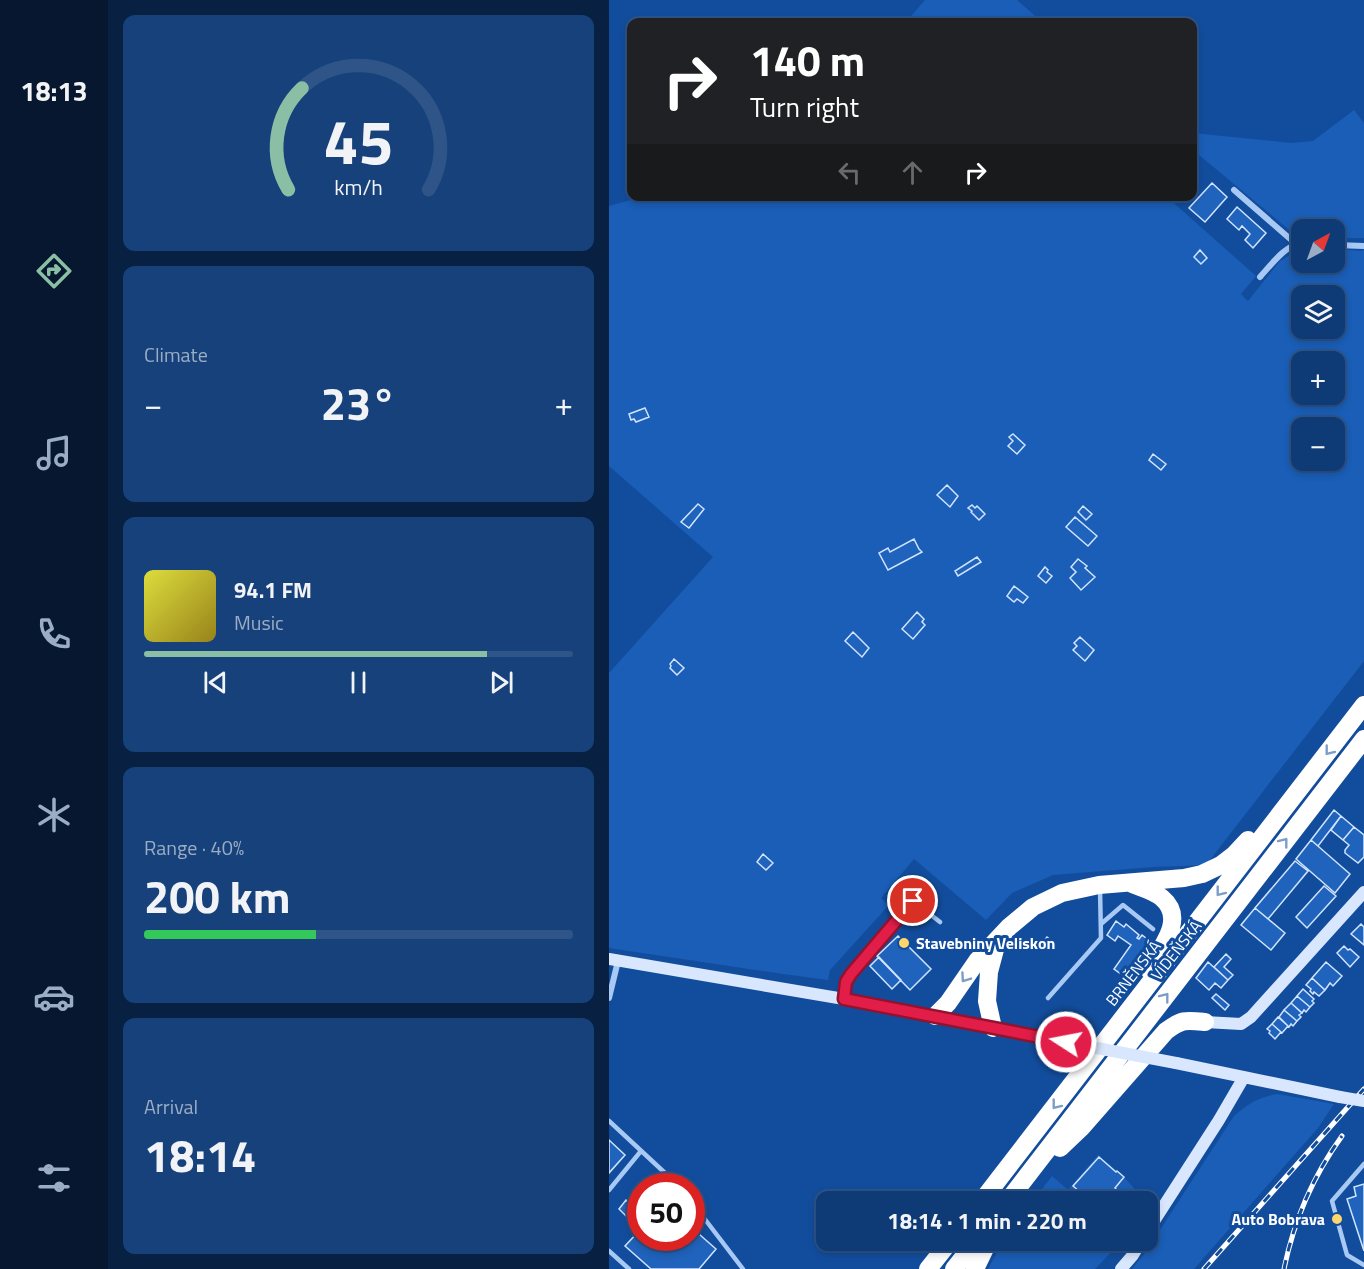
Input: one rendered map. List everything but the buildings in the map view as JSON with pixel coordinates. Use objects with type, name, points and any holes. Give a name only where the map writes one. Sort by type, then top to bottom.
[{"type":"highway","points":[[935,1016],[948,1003],[977,961],[1009,927],[1033,907],[1062,893],[1099,885],[1184,878],[1212,870],[1234,855],[1262,822],[1294,796],[1364,705]]},
{"type":"highway","name":"VÍDEŇSKÁ","points":[[1017,1191],[1364,739]]},
{"type":"highway","name":"BRNĚNSKÁ","points":[[990,1191],[1294,796]]},
{"type":"highway","points":[[1127,1014],[1133,991],[1169,936],[1172,920],[1169,908],[1163,899],[1131,883]]},
{"type":"highway","points":[[993,1028],[987,1000],[989,972],[997,940]]},
{"type":"highway","points":[[1018,1191],[1081,1128],[1166,1030],[1185,1020],[1205,1022]]},
{"type":"highway","points":[[929,1269],[943,1251]]},
{"type":"highway","points":[[954,1269],[968,1251]]},
{"type":"highway","points":[[975,1269],[984,1251]]},
{"type":"main road","points":[[1205,1022],[1241,1023],[1251,1017],[1364,892]]},
{"type":"main road","points":[[613,960],[935,1016],[1364,1101]]},
{"type":"main road","points":[[1158,1215],[1244,1077]]},
{"type":"main road","points":[[1121,1269],[1135,1251]]},
{"type":"street","points":[[1234,189],[1291,236]]},
{"type":"street","points":[[1345,245],[1364,246]]},
{"type":"street","points":[[1260,278],[1280,255],[1291,248]]},
{"type":"street","points":[[609,998],[613,960]]},
{"type":"lane","points":[[1048,998],[1101,938],[1099,885]]},
{"type":"lane","points":[[844,999],[846,982],[851,974],[913,901],[940,922]]},
{"type":"lane","points":[[1101,924],[1123,905],[1153,929]]},
{"type":"lane","points":[[609,1121],[665,1173]]},
{"type":"lane","points":[[609,1190],[641,1151]]},
{"type":"lane","points":[[1364,1164],[1332,1201],[1347,1255],[1364,1265]]},
{"type":"lane","points":[[705,1219],[743,1269]]},
{"type":"lane","points":[[609,1251],[629,1269]]},
{"type":"shaded area","points":[[925,0],[1017,0],[1037,18],[909,18]]},
{"type":"shaded area","points":[[1354,110],[1364,123],[1364,238],[1345,238],[1345,219],[1291,219],[1291,231],[1197,153],[1197,133],[1291,143],[1313,141]]},
{"type":"shaded area","points":[[627,201],[1172,201],[1256,276],[1241,294],[1248,301],[1280,261],[1291,255],[1291,273],[1345,273],[1345,250],[1364,250],[1364,661],[1206,865],[1053,875],[1012,893],[986,920],[914,859],[881,898],[889,905],[830,970],[828,980],[609,948],[609,673],[713,557],[609,466],[609,206]]},
{"type":"shaded area","points":[[1277,1094],[1334,1104],[1318,1128],[1194,1269],[1132,1269],[1146,1251],[1158,1251],[1158,1233],[1234,1116],[1265,1097]]},
{"type":"shaded area","points":[[1098,1155],[1136,1191],[1040,1191],[1052,1176],[1068,1190]]},
{"type":"shaded area","points":[[998,1251],[1112,1251],[1095,1269],[988,1269]]},
{"type":"railway","points":[[1204,1269],[1364,1089]]},
{"type":"railway","points":[[1284,1269],[1293,1233],[1306,1199],[1322,1167],[1342,1136]]},
{"type":"place","name":"Stavebniny Veliskon","points":[[904,943]]},
{"type":"place","name":"Auto Bobrava","points":[[1337,1219]]},
{"type":"route","points":[[913,901],[851,974],[846,982],[844,999],[1066,1042]]}]
